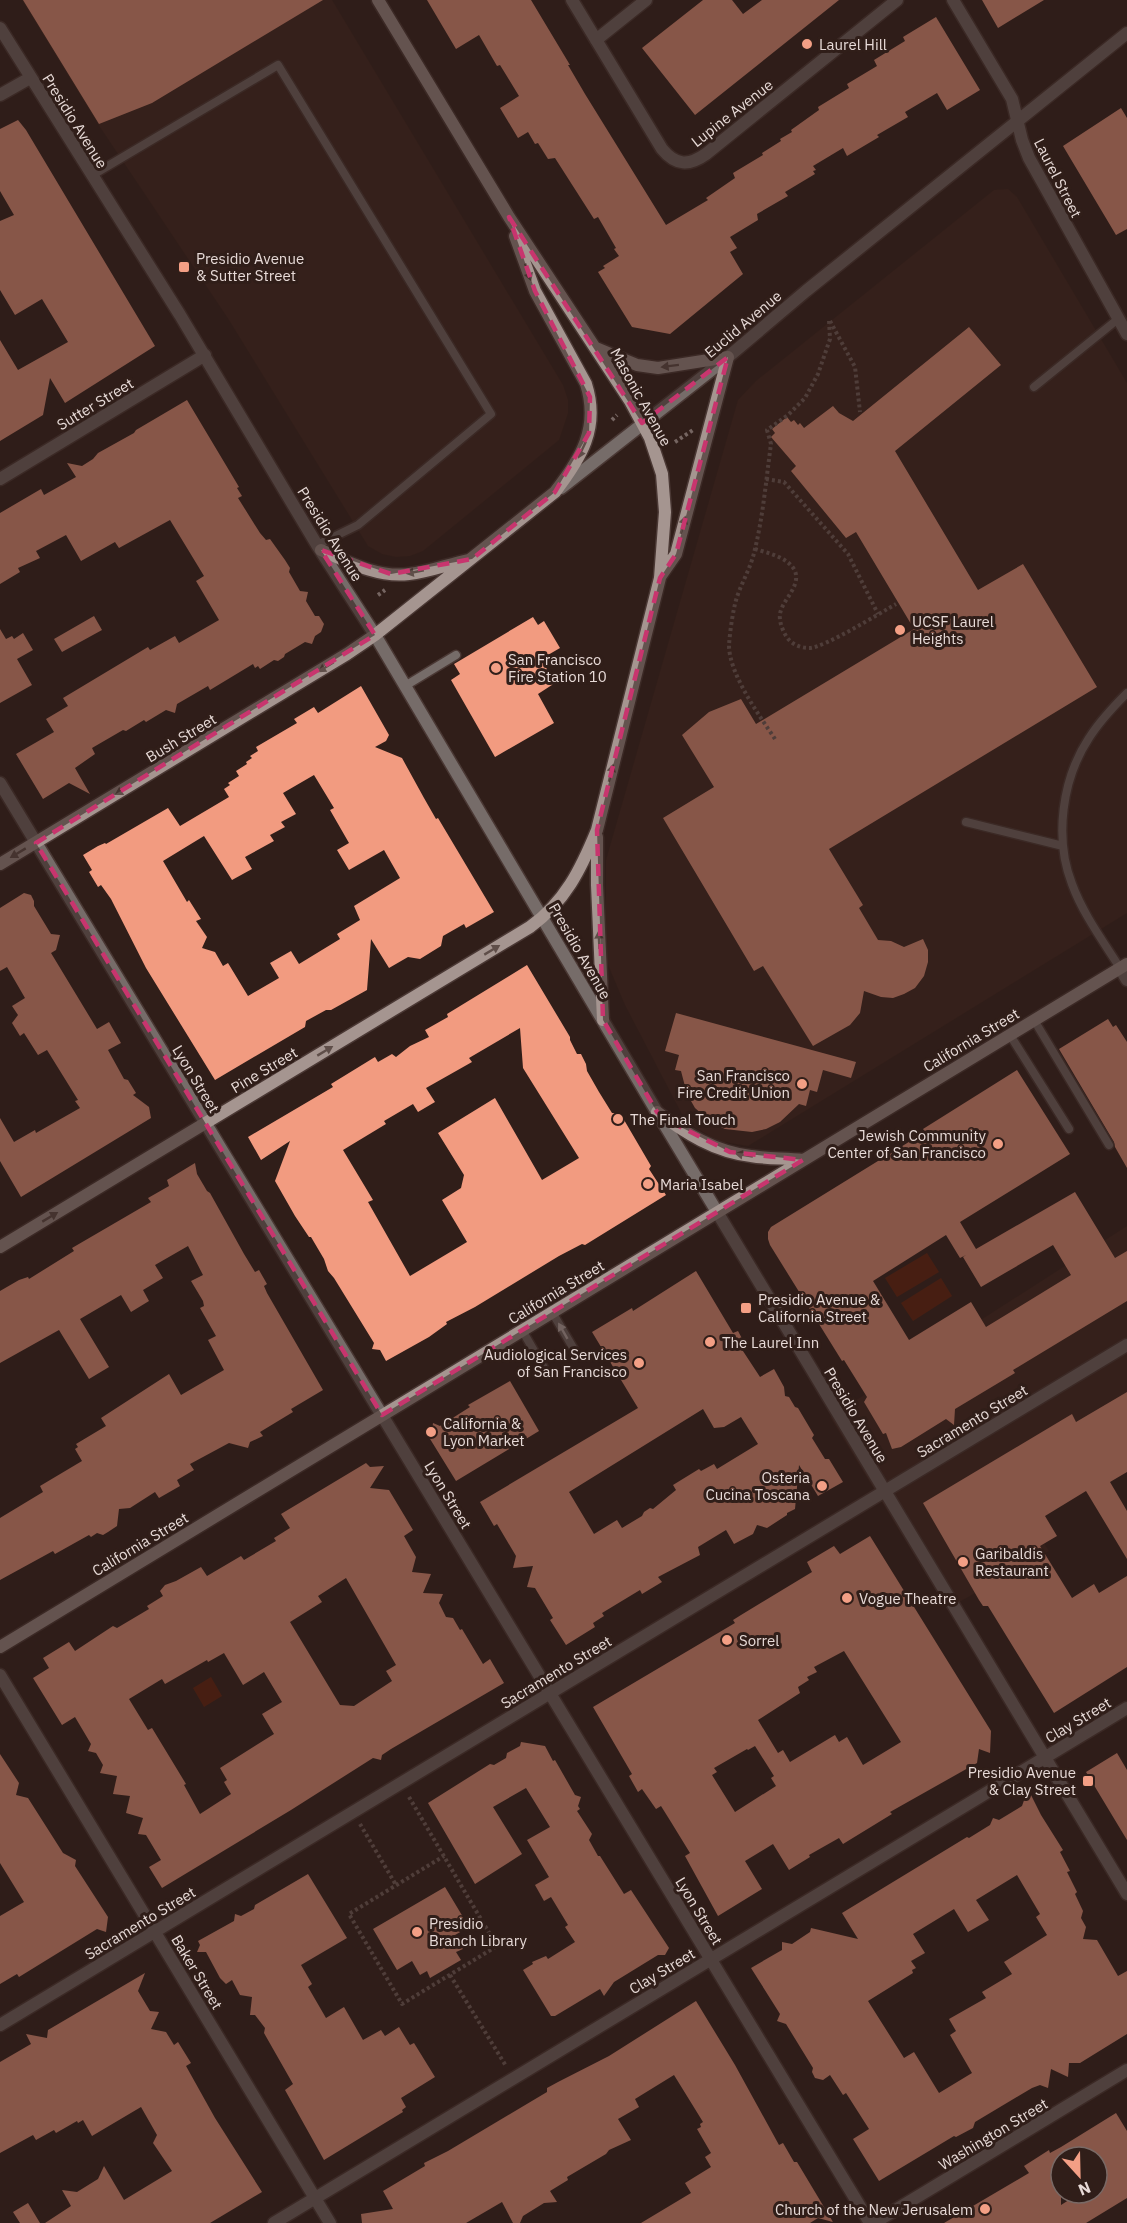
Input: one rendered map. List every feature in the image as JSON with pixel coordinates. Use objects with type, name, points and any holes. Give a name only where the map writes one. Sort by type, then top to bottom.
[{"type":"main road","name":"Masonic Avenue","points":[[378,0],[509,217],[596,348],[642,423],[657,455],[665,493],[660,578],[597,830],[575,879],[560,901],[543,918]]},
{"type":"main road","points":[[509,217],[535,291],[586,384],[590,397],[592,420],[589,433],[575,464],[555,492]]},
{"type":"main road","points":[[596,348],[637,365],[658,368],[728,357],[676,554],[660,578]]},
{"type":"main road","name":"Euclid Avenue","points":[[375,635],[555,492]]},
{"type":"main road","points":[[319,548],[364,568],[391,574],[409,574],[472,559]]},
{"type":"main road","name":"Bush Street","points":[[0,864],[300,684],[375,635]]},
{"type":"main road","points":[[597,830],[603,1020]]},
{"type":"main road","name":"Pine Street","points":[[0,1247],[543,918]]},
{"type":"main road","name":"California Street","points":[[0,1647],[1123,966]]},
{"type":"main road","points":[[657,1112],[688,1134],[730,1152],[756,1157],[803,1160]]},
{"type":"street","name":"Lupine Avenue","points":[[572,0],[668,156],[675,162],[692,163],[714,148],[897,0]]},
{"type":"street","points":[[596,40],[646,0]]},
{"type":"street","name":"Laurel Street","points":[[953,0],[1005,84],[1012,99],[1029,158],[1127,334]]},
{"type":"street","name":"Presidio Avenue","points":[[0,28],[205,356],[319,548],[375,635],[657,1112],[1127,1894]]},
{"type":"street","name":"Euclid Avenue","points":[[555,492],[728,357],[1127,33]]},
{"type":"street","points":[[0,95],[30,78]]},
{"type":"street","name":"Sutter Street","points":[[0,479],[205,356]]},
{"type":"street","name":"Lyon Street","points":[[0,783],[870,2223]]},
{"type":"street","points":[[1123,966],[1127,980]]},
{"type":"street","name":"Sacramento Street","points":[[0,2025],[1127,1345]]},
{"type":"street","name":"Baker Street","points":[[0,1675],[330,2223]]},
{"type":"street","name":"Clay Street","points":[[274,2223],[1127,1708]]},
{"type":"street","name":"Washington Street","points":[[874,2223],[1127,2070]]},
{"type":"lane","points":[[92,176],[278,65],[491,414],[358,525],[319,548]]},
{"type":"lane","points":[[1034,387],[1118,320]]},
{"type":"lane","points":[[405,686],[456,655]]},
{"type":"lane","points":[[1123,966],[1079,901],[1071,883],[1063,846],[1064,809],[1075,765],[1087,740],[1127,693]]},
{"type":"lane","points":[[966,822],[1063,846]]},
{"type":"lane","points":[[1034,1020],[1109,1145]]},
{"type":"lane","points":[[1010,1035],[1069,1129]]},
{"type":"lane","points":[[552,1312],[575,1350]]},
{"type":"lane","points":[[522,1330],[544,1368]]},
{"type":"path","points":[[775,739],[748,700],[729,647],[736,602],[755,549],[771,444],[767,430],[788,415],[805,398],[818,374],[830,339],[829,320],[855,367],[860,412]]},
{"type":"path","points":[[612,420],[616,415]]},
{"type":"path","points":[[606,420],[612,420]]},
{"type":"path","points":[[612,420],[616,427]]},
{"type":"path","points":[[678,434],[681,438]]},
{"type":"path","points":[[766,479],[784,482],[848,554],[878,614]]},
{"type":"path","points":[[755,549],[789,564],[795,572],[796,581],[779,616],[782,628],[789,640],[800,647],[812,648],[896,604]]},
{"type":"path","points":[[378,595],[386,590]]},
{"type":"path","points":[[400,1783],[444,1856],[496,1946],[402,2004],[349,1914],[444,1856]]},
{"type":"path","points":[[353,1812],[396,1885]]},
{"type":"path","points":[[450,1974],[513,2078]]},
{"type":"highlighted area","points":[[509,217],[642,423],[728,357],[676,554],[660,578],[597,830],[603,1020],[657,1112],[667,1120],[730,1152],[803,1160],[382,1415],[36,843],[375,635],[321,550],[391,574],[472,559],[555,492],[589,433],[590,397],[535,291]]},
{"type":"shaded area","points":[[22,0],[332,0],[563,385],[568,400],[568,413],[559,440],[423,551],[410,556],[396,557],[382,554],[368,546],[229,320],[100,127]]},
{"type":"shaded area","name":"UCSF Laurel Heights","points":[[1008,189],[1017,197],[1127,383],[1127,913],[748,1146],[718,1141],[686,1122],[625,1005],[606,960],[606,860],[738,400],[756,381],[994,190]]},
{"type":"shaded area","points":[[1127,1226],[1127,1463],[1029,1521],[1049,1551],[947,1609],[830,1417]]},
{"type":"shaded area","points":[[927,1253],[939,1272],[897,1297],[885,1278]]},
{"type":"shaded area","points":[[941,1278],[952,1296],[913,1321],[901,1303]]},
{"type":"shaded area","points":[[211,1677],[222,1696],[204,1707],[193,1688]]},
{"type":"building","points":[[23,0],[323,0],[152,103],[99,124]]},
{"type":"building","points":[[427,0],[531,0],[585,94],[666,225],[708,200],[706,198],[735,178],[733,173],[763,155],[762,153],[781,141],[780,139],[792,132],[791,130],[819,110],[818,107],[849,88],[847,84],[877,66],[874,60],[905,41],[903,37],[936,17],[980,90],[947,110],[937,93],[905,112],[908,117],[847,156],[843,148],[813,166],[816,170],[813,171],[815,174],[785,192],[788,196],[757,214],[758,220],[730,237],[737,248],[730,252],[743,274],[670,334],[632,327],[598,272],[619,256],[598,217],[594,219],[555,158],[548,159],[528,132],[518,138],[500,108],[519,96],[500,65],[497,66],[479,35],[456,49]]},
{"type":"building","points":[[703,0],[732,0],[743,14],[762,0],[839,0],[695,115],[642,48]]},
{"type":"building","points":[[982,0],[1044,0],[998,28]]},
{"type":"building","points":[[1121,108],[1127,118],[1127,229],[1116,235],[1063,146]]},
{"type":"building","points":[[18,120],[155,346],[65,403],[50,378],[43,415],[0,441],[0,340],[18,370],[68,342],[42,299],[15,315],[0,290],[0,221],[14,215],[0,191],[0,129]]},
{"type":"building","points":[[969,327],[1001,365],[895,451],[978,590],[1023,564],[1097,687],[829,849],[863,905],[859,908],[878,940],[891,941],[904,947],[923,939],[928,950],[928,962],[924,976],[915,988],[904,994],[893,998],[881,997],[864,991],[860,1013],[850,1025],[813,1046],[763,966],[754,971],[663,818],[714,787],[682,735],[709,712],[741,699],[756,724],[914,629],[856,532],[846,538],[791,471],[796,466],[771,437],[775,433],[772,429],[787,417],[791,422],[794,420],[798,425],[800,423],[804,428],[833,406],[839,413],[853,421]]},
{"type":"building","points":[[187,400],[239,487],[237,488],[242,496],[238,498],[260,533],[266,540],[270,539],[285,560],[300,591],[308,592],[306,601],[315,616],[319,616],[324,624],[312,644],[305,642],[278,661],[274,660],[260,669],[258,666],[255,668],[253,664],[210,690],[208,686],[177,704],[175,713],[166,710],[146,722],[144,720],[126,731],[123,730],[92,748],[95,754],[75,768],[90,794],[69,783],[43,799],[16,754],[54,732],[46,719],[68,706],[63,698],[148,647],[150,650],[175,636],[179,643],[219,620],[196,581],[204,576],[170,520],[119,548],[115,542],[81,561],[66,535],[36,551],[40,558],[18,568],[20,572],[0,584],[0,513],[41,489],[44,495],[76,477],[67,463],[82,466],[98,453]]},
{"type":"building","points":[[94,616],[102,630],[62,652],[54,639]]},
{"type":"building","name":"San Francisco Fire Station 10","points":[[533,617],[538,625],[544,621],[560,648],[541,659],[555,683],[538,694],[554,723],[495,757],[451,680],[460,674],[454,664]]},
{"type":"building","points":[[0,629],[6,639],[12,636],[14,639],[23,633],[33,650],[17,659],[32,685],[0,703]]},
{"type":"building","points":[[361,686],[389,735],[386,741],[375,747],[402,758],[436,819],[438,818],[494,912],[466,928],[464,924],[443,936],[441,946],[420,959],[408,957],[389,968],[371,939],[367,990],[306,1021],[305,1027],[215,1080],[146,968],[111,899],[101,885],[98,887],[89,872],[92,870],[83,855],[168,808],[180,826],[229,797],[224,789],[230,785],[228,783],[239,776],[236,771],[247,764],[246,762],[252,758],[250,756],[258,751],[256,747],[297,723],[294,719],[314,707],[318,713]],"holes":[[[314,775],[334,808],[330,810],[349,843],[337,850],[349,870],[384,850],[400,878],[354,906],[360,920],[337,934],[340,939],[299,964],[291,951],[270,963],[279,978],[248,996],[228,963],[223,966],[215,952],[202,948],[207,937],[196,921],[201,919],[189,900],[187,902],[163,861],[204,836],[232,880],[252,869],[245,857],[274,841],[270,835],[285,827],[281,822],[296,814],[283,793]]]},
{"type":"building","points":[[24,893],[31,895],[34,906],[51,934],[60,935],[56,950],[51,953],[97,1029],[109,1022],[121,1043],[108,1050],[124,1079],[128,1080],[136,1093],[133,1095],[149,1107],[151,1118],[21,1197],[0,1161],[0,1118],[14,1142],[35,1130],[36,1133],[80,1108],[75,1101],[78,1100],[47,1050],[38,1055],[24,1033],[20,1036],[12,1023],[18,1015],[12,1006],[25,998],[7,967],[0,971],[0,908]]},
{"type":"building","points":[[527,965],[570,1037],[577,1054],[581,1054],[587,1071],[599,1092],[612,1113],[620,1113],[651,1166],[649,1169],[666,1195],[585,1245],[582,1244],[559,1256],[446,1322],[447,1324],[429,1337],[386,1361],[380,1350],[372,1349],[374,1343],[275,1181],[290,1141],[261,1160],[248,1137],[333,1087],[331,1084],[375,1057],[378,1062],[392,1054],[396,1057],[410,1046],[429,1037],[425,1030],[448,1017],[447,1014]],"holes":[[[520,1028],[523,1068],[579,1158],[542,1180],[495,1098],[438,1133],[464,1175],[461,1188],[442,1200],[467,1242],[410,1276],[368,1202],[373,1200],[343,1150],[386,1124],[384,1121],[413,1104],[418,1112],[435,1102],[426,1088],[472,1062],[469,1058]]]},
{"type":"building","points":[[676,1013],[856,1062],[851,1078],[823,1070],[817,1092],[810,1090],[806,1106],[799,1104],[780,1122],[766,1129],[752,1132],[725,1129],[711,1122],[695,1108],[687,1094],[681,1071],[675,1070],[679,1055],[665,1051]]},
{"type":"building","points":[[1108,1019],[1113,1027],[1116,1025],[1127,1042],[1127,1168],[1059,1049]]},
{"type":"building","points":[[1017,1070],[1070,1154],[960,1222],[976,1249],[1075,1192],[1115,1258],[1127,1251],[1127,1301],[1013,1370],[1015,1373],[955,1409],[954,1425],[946,1419],[901,1447],[892,1449],[886,1433],[883,1434],[864,1402],[867,1397],[770,1245],[768,1232],[771,1227],[925,1132],[923,1129]],"holes":[[[946,1235],[960,1258],[966,1255],[963,1257],[981,1287],[1053,1245],[1071,1275],[986,1327],[971,1302],[909,1340],[873,1281]]]},
{"type":"building","points":[[195,1163],[197,1174],[255,1272],[259,1270],[267,1284],[264,1286],[267,1293],[323,1390],[291,1409],[293,1412],[260,1432],[263,1436],[250,1442],[248,1448],[229,1443],[190,1464],[194,1470],[177,1480],[180,1486],[159,1498],[155,1492],[130,1508],[119,1509],[117,1526],[103,1535],[97,1533],[91,1537],[89,1535],[55,1554],[53,1551],[0,1580],[0,1518],[43,1492],[40,1486],[82,1461],[75,1449],[78,1447],[76,1444],[106,1426],[101,1418],[169,1374],[181,1395],[224,1370],[208,1340],[216,1336],[200,1308],[204,1306],[203,1301],[191,1281],[203,1275],[188,1246],[155,1265],[163,1278],[143,1290],[149,1301],[131,1312],[121,1295],[80,1319],[109,1367],[89,1379],[59,1330],[0,1363],[0,1291],[19,1280],[28,1277],[29,1279],[74,1251],[72,1248],[151,1202],[148,1198],[169,1186],[167,1180]]},
{"type":"building","points":[[696,1271],[733,1333],[738,1331],[746,1346],[741,1348],[760,1377],[774,1369],[784,1387],[785,1396],[789,1397],[798,1408],[814,1435],[812,1438],[825,1459],[829,1459],[843,1482],[818,1496],[799,1465],[795,1509],[767,1528],[757,1525],[753,1534],[734,1544],[726,1530],[698,1547],[700,1555],[658,1577],[662,1582],[642,1594],[640,1590],[602,1613],[604,1616],[593,1623],[595,1627],[566,1645],[550,1620],[553,1618],[535,1588],[527,1587],[533,1566],[513,1568],[516,1556],[497,1524],[494,1526],[480,1502],[638,1408],[592,1332],[632,1308],[633,1311]],"holes":[[[703,1409],[714,1428],[724,1427],[741,1417],[758,1444],[717,1469],[714,1464],[701,1471],[699,1469],[673,1485],[676,1490],[653,1509],[650,1508],[642,1516],[622,1528],[617,1520],[594,1534],[569,1492]]]},
{"type":"building","points":[[510,1381],[539,1431],[456,1481],[427,1434],[432,1431],[433,1423],[440,1426],[470,1407],[468,1405]]},
{"type":"building","points":[[1127,1392],[1127,1472],[1110,1482],[1127,1511],[1127,1559],[1086,1491],[1045,1516],[1057,1536],[1040,1546],[1072,1598],[1094,1584],[1099,1593],[1127,1576],[1127,1667],[1054,1713],[988,1606],[983,1606],[979,1600],[923,1503],[1072,1414],[1076,1422]]},
{"type":"building","points":[[366,1463],[370,1467],[384,1466],[370,1488],[389,1490],[413,1530],[404,1536],[416,1557],[412,1572],[431,1574],[423,1593],[443,1594],[439,1603],[446,1617],[453,1618],[460,1630],[462,1629],[483,1664],[490,1659],[504,1683],[391,1749],[382,1755],[381,1760],[373,1758],[162,1888],[149,1867],[161,1860],[146,1835],[138,1834],[143,1818],[126,1813],[130,1796],[113,1794],[117,1776],[100,1773],[103,1765],[96,1753],[88,1751],[91,1744],[75,1717],[62,1725],[33,1678],[49,1668],[43,1658],[69,1642],[75,1651],[113,1626],[117,1628],[149,1609],[147,1606],[163,1596],[160,1591],[165,1585],[201,1567],[207,1576],[241,1556],[244,1560],[276,1541],[274,1538],[290,1528],[281,1514]],"holes":[[[346,1578],[396,1665],[386,1671],[392,1681],[354,1706],[340,1705],[290,1622],[322,1602],[318,1596]],[[224,1653],[243,1685],[264,1672],[282,1702],[262,1714],[274,1734],[220,1768],[231,1794],[200,1814],[184,1785],[186,1784],[152,1728],[148,1730],[129,1699],[162,1679],[165,1684]]]},
{"type":"building","points":[[870,1536],[991,1731],[990,1753],[979,1749],[977,1763],[890,1812],[892,1814],[843,1844],[839,1838],[809,1855],[810,1857],[789,1870],[773,1844],[745,1861],[762,1889],[718,1916],[685,1856],[690,1853],[661,1806],[656,1809],[642,1789],[638,1792],[629,1776],[632,1774],[593,1707],[735,1623],[733,1620],[812,1572],[807,1562],[834,1546],[840,1554]],"holes":[[[844,1651],[901,1742],[863,1765],[847,1737],[839,1742],[835,1735],[790,1762],[783,1750],[778,1753],[758,1720],[800,1693],[798,1687],[809,1680],[807,1677],[817,1672],[814,1667]],[[755,1746],[774,1776],[771,1778],[776,1786],[735,1812],[712,1775],[717,1772],[714,1768]]]},
{"type":"building","points":[[521,1742],[545,1746],[575,1795],[581,1797],[578,1806],[580,1809],[577,1811],[592,1834],[589,1840],[598,1856],[624,1894],[631,1890],[669,1948],[665,1955],[658,1955],[614,1982],[604,1996],[600,1989],[555,2016],[551,2016],[523,1970],[533,1964],[532,1962],[546,1956],[548,1959],[575,1942],[565,1927],[568,1925],[551,1897],[544,1901],[535,1885],[549,1877],[527,1840],[550,1827],[526,1788],[493,1807],[522,1854],[475,1884],[428,1803],[490,1764],[494,1765],[506,1758],[507,1753],[520,1746]]},
{"type":"building","points":[[1117,1753],[1127,1770],[1127,1840],[1086,1772]]},
{"type":"building","points":[[0,1754],[19,1783],[16,1795],[28,1798],[63,1853],[76,1860],[75,1866],[108,1917],[106,1932],[97,1929],[19,1977],[17,1974],[0,1984],[0,1916],[24,1902],[0,1863]]},
{"type":"building","points":[[1028,1789],[1063,1850],[1060,1852],[1070,1871],[1067,1872],[1083,1911],[1081,1918],[1086,1927],[1083,1939],[1097,1940],[1118,1976],[1127,1971],[1127,2034],[1080,2063],[1069,2063],[1068,2077],[1051,2069],[1048,2088],[1040,2085],[1032,2088],[975,2122],[973,2128],[954,2136],[879,2181],[853,2139],[869,2129],[846,2093],[843,2095],[830,2075],[823,2080],[815,2078],[813,2068],[786,2024],[777,2021],[780,2014],[751,1968],[782,1950],[782,1942],[792,1944],[810,1932],[811,1928],[858,1939],[842,1913],[990,1825],[993,1818],[999,1820],[1022,1806]],"holes":[[[1017,1875],[1040,1914],[1036,1917],[1047,1935],[1004,1962],[1012,1974],[982,1992],[986,1998],[949,2019],[956,2031],[950,2035],[972,2073],[939,2093],[914,2052],[904,2058],[868,2001],[913,1973],[912,1970],[916,1968],[911,1961],[925,1953],[913,1934],[954,1909],[968,1932],[989,1920],[976,1900]]]},
{"type":"building","points":[[308,1874],[347,1938],[301,1965],[312,1984],[308,1987],[326,2018],[344,2007],[363,2040],[381,2030],[385,2036],[399,2027],[410,2045],[414,2043],[435,2077],[401,2098],[406,2107],[402,2110],[403,2112],[324,2160],[285,2090],[293,2084],[264,2033],[265,2028],[255,2015],[250,2015],[252,1997],[240,1995],[232,1980],[226,1984],[220,1978],[206,1952],[197,1952],[200,1945],[198,1941],[234,1921],[235,1914],[241,1916],[254,1909],[255,1905]]},
{"type":"building","name":"Presidio Branch Library","points":[[445,1887],[469,1927],[455,1935],[463,1949],[456,1952],[461,1960],[430,1978],[427,1971],[420,1975],[412,1961],[397,1970],[373,1929]]},
{"type":"building","points":[[145,1973],[138,1991],[150,2011],[159,2012],[151,2029],[166,2032],[174,2045],[178,2042],[191,2063],[186,2066],[215,2118],[262,2192],[210,2223],[45,2223],[71,2206],[62,2190],[77,2192],[98,2179],[104,2166],[124,2200],[172,2171],[153,2143],[157,2135],[141,2107],[92,2136],[83,2120],[78,2123],[77,2121],[56,2133],[54,2130],[36,2140],[33,2135],[0,2153],[0,2062],[31,2044],[26,2034],[47,2038],[48,2030]]},
{"type":"building","points":[[696,2001],[735,2065],[779,2145],[783,2143],[794,2162],[797,2162],[833,2222],[818,2218],[810,2223],[641,2223],[691,2193],[685,2183],[711,2167],[705,2157],[711,2153],[697,2129],[703,2122],[674,2075],[635,2099],[639,2107],[618,2119],[631,2140],[609,2150],[567,2177],[568,2180],[550,2191],[557,2202],[544,2203],[523,2216],[520,2223],[513,2223],[502,2202],[466,2223],[362,2223],[361,2214],[393,2209],[383,2191],[425,2166],[424,2163],[547,2092],[547,2088],[609,2056]]},
{"type":"building","points":[[1116,2113],[1127,2131],[1127,2198],[1086,2223],[944,2223],[1029,2173],[1024,2166],[1049,2150],[1049,2205],[1109,2205],[1109,2145],[1064,2145]]},
{"type":"building","points":[[28,2203],[40,2223],[20,2223],[13,2212]]},
{"type":"place","name":"Laurel Hill","points":[[807,44]]},
{"type":"place","name":"Presidio Avenue & Sutter Street","points":[[184,267]]},
{"type":"place","name":"UCSF Laurel Heights","points":[[900,630]]},
{"type":"place","name":"San Francisco Fire Station 10","points":[[496,668]]},
{"type":"place","name":"San Francisco Fire Credit Union","points":[[802,1084]]},
{"type":"place","name":"The Final Touch","points":[[618,1119]]},
{"type":"place","name":"Jewish Community Center of San Francisco","points":[[998,1144]]},
{"type":"place","name":"Maria Isabel","points":[[648,1184]]},
{"type":"place","name":"Presidio Avenue & California Street","points":[[746,1308]]},
{"type":"place","name":"The Laurel Inn","points":[[710,1342]]},
{"type":"place","name":"Audiological Services of San Francisco","points":[[639,1363]]},
{"type":"place","name":"California & Lyon Market","points":[[431,1432]]},
{"type":"place","name":"Osteria Cucina Toscana","points":[[822,1486]]},
{"type":"place","name":"Garibaldis Restaurant","points":[[963,1562]]},
{"type":"place","name":"Vogue Theatre","points":[[847,1598]]},
{"type":"place","name":"Sorrel","points":[[727,1640]]},
{"type":"place","name":"Presidio Avenue & Clay Street","points":[[1088,1781]]},
{"type":"place","name":"Presidio Branch Library","points":[[417,1932]]},
{"type":"place","name":"Church of the New Jerusalem","points":[[985,2209]]}]
